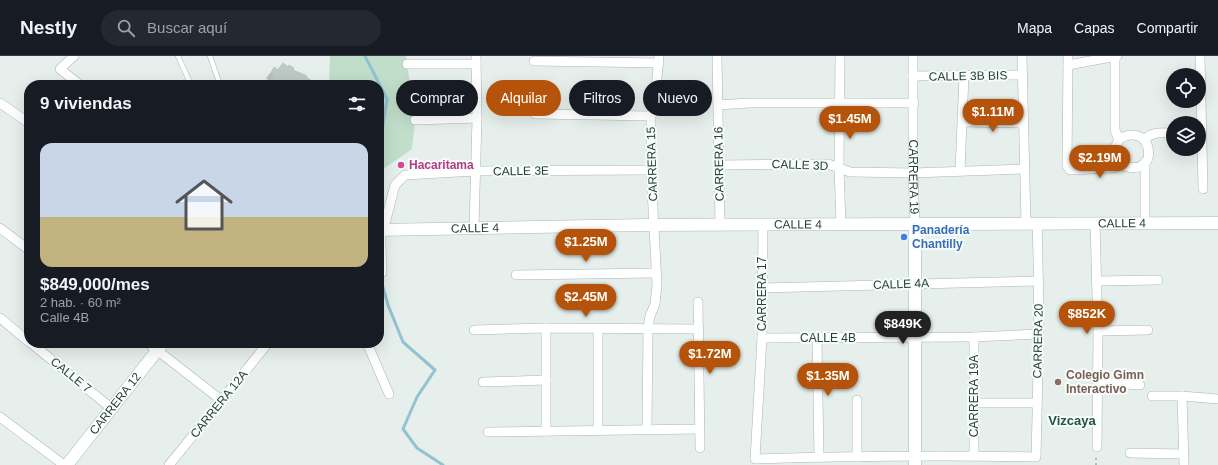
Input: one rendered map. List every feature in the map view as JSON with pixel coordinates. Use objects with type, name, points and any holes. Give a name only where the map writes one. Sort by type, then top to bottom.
[{"type":"street","points":[[74,56],[60,69],[74,80]]},
{"type":"street","name":"CARRERA 16","points":[[717,56],[720,224]]},
{"type":"street","points":[[840,56],[839,168],[841,224]]},
{"type":"street","name":"CARRERA 19","points":[[913,56],[915,461]]},
{"type":"street","name":"CARRERA 20","points":[[974,456],[1036,458],[1039,281],[1024,169],[1022,56]]},
{"type":"street","points":[[1119,140],[1115,130],[1116,56],[1068,60],[1067,166],[1070,170],[1111,168],[1116,167],[1119,163]]},
{"type":"street","points":[[1200,56],[1201,116]]},
{"type":"street","points":[[407,64],[476,60],[477,118],[474,228]]},
{"type":"street","points":[[534,61],[659,60]]},
{"type":"street","name":"CARRERA 15","points":[[657,80],[659,60]]},
{"type":"street","name":"CALLE 3B BIS","points":[[913,76],[1023,75]]},
{"type":"street","points":[[960,170],[964,76]]},
{"type":"street","points":[[718,105],[749,103],[840,102],[914,103]]},
{"type":"street","points":[[0,103],[24,120]]},
{"type":"street","points":[[561,114],[643,116]]},
{"type":"street","name":"CARRERA 15","points":[[648,429],[648,328],[657,285],[651,116]]},
{"type":"street","points":[[415,120],[477,118]]},
{"type":"street","points":[[963,122],[1023,123]]},
{"type":"street","points":[[1144,140],[1153,133],[1166,133]]},
{"type":"street","points":[[1131,134],[1141,137],[1144,140],[1149,149],[1148,158],[1145,162],[1137,168],[1123,166],[1119,163],[1115,154],[1115,149],[1119,140],[1126,135],[1131,134]]},
{"type":"street","points":[[1202,156],[1203,189]]},
{"type":"street","points":[[1145,162],[1145,223]]},
{"type":"street","name":"CALLE 3D","points":[[719,165],[828,164],[850,172],[1024,169]]},
{"type":"street","name":"CALLE 3E","points":[[384,220],[395,185],[405,175],[476,171],[652,170]]},
{"type":"street","points":[[1095,223],[1098,332],[1097,447]]},
{"type":"street","name":"CALLE 4","points":[[384,230],[720,224],[1218,223]]},
{"type":"street","name":"CARRERA 17","points":[[763,224],[762,338],[756,459],[819,457]]},
{"type":"street","points":[[2,233],[24,247]]},
{"type":"street","points":[[516,274],[656,273]]},
{"type":"street","points":[[1096,281],[1158,280]]},
{"type":"street","name":"CALLE 4A","points":[[762,288],[1039,281]]},
{"type":"street","points":[[698,302],[700,448]]},
{"type":"street","name":"CALLE 7","points":[[0,318],[24,337]]},
{"type":"street","points":[[474,330],[546,328],[699,329]]},
{"type":"street","points":[[546,328],[546,431]]},
{"type":"street","points":[[598,329],[598,430]]},
{"type":"street","points":[[1098,332],[1148,330]]},
{"type":"street","name":"CALLE 4B","points":[[762,338],[915,337],[1039,334]]},
{"type":"street","name":"CARRERA 19A","points":[[974,336],[974,456]]},
{"type":"street","points":[[816,338],[819,457],[857,457],[915,461],[974,456]]},
{"type":"street","name":"CALLE 7","points":[[37,348],[111,408]]},
{"type":"street","name":"CARRERA 12","points":[[67,465],[111,408],[154,348]]},
{"type":"street","points":[[160,348],[221,400]]},
{"type":"street","name":"CARRERA 12A","points":[[169,465],[264,348]]},
{"type":"street","points":[[369,348],[389,394]]},
{"type":"street","points":[[483,382],[546,380]]},
{"type":"street","points":[[1098,382],[1140,385]]},
{"type":"street","points":[[1152,396],[1182,396],[1218,399]]},
{"type":"street","points":[[1182,396],[1184,465]]},
{"type":"street","points":[[857,400],[857,457]]},
{"type":"street","points":[[974,403],[1037,403]]},
{"type":"street","points":[[0,417],[64,465]]},
{"type":"street","points":[[488,432],[700,429]]},
{"type":"street","points":[[1130,453],[1184,454]]},
{"type":"lane","points":[[178,56],[189,80]]},
{"type":"lane","points":[[210,56],[218,80]]},
{"type":"green space","points":[[330,56],[406,56],[409,80],[396,80],[396,116],[414,116],[412,149],[384,169],[384,80],[329,80]]},
{"type":"building","points":[[283,63],[288,67],[289,65],[294,68],[293,70],[307,76],[306,77],[310,80],[272,80],[271,79],[274,75],[271,73],[274,67],[278,70]]},
{"type":"waterway","points":[[365,56],[377,80]]},
{"type":"waterway","points":[[384,93],[387,99],[384,118]]},
{"type":"waterway","points":[[384,291],[403,342],[435,370],[417,397],[403,429],[417,448],[443,465]]},
{"type":"place","name":"Hacaritama","points":[[401,165]]},
{"type":"place","name":"Panadería Chantilly","points":[[904,237]]},
{"type":"place","name":"Colegio Gimn Interactivo","points":[[1058,382]]},
{"type":"district","name":"Vizcaya","points":[[1072,420]]}]
